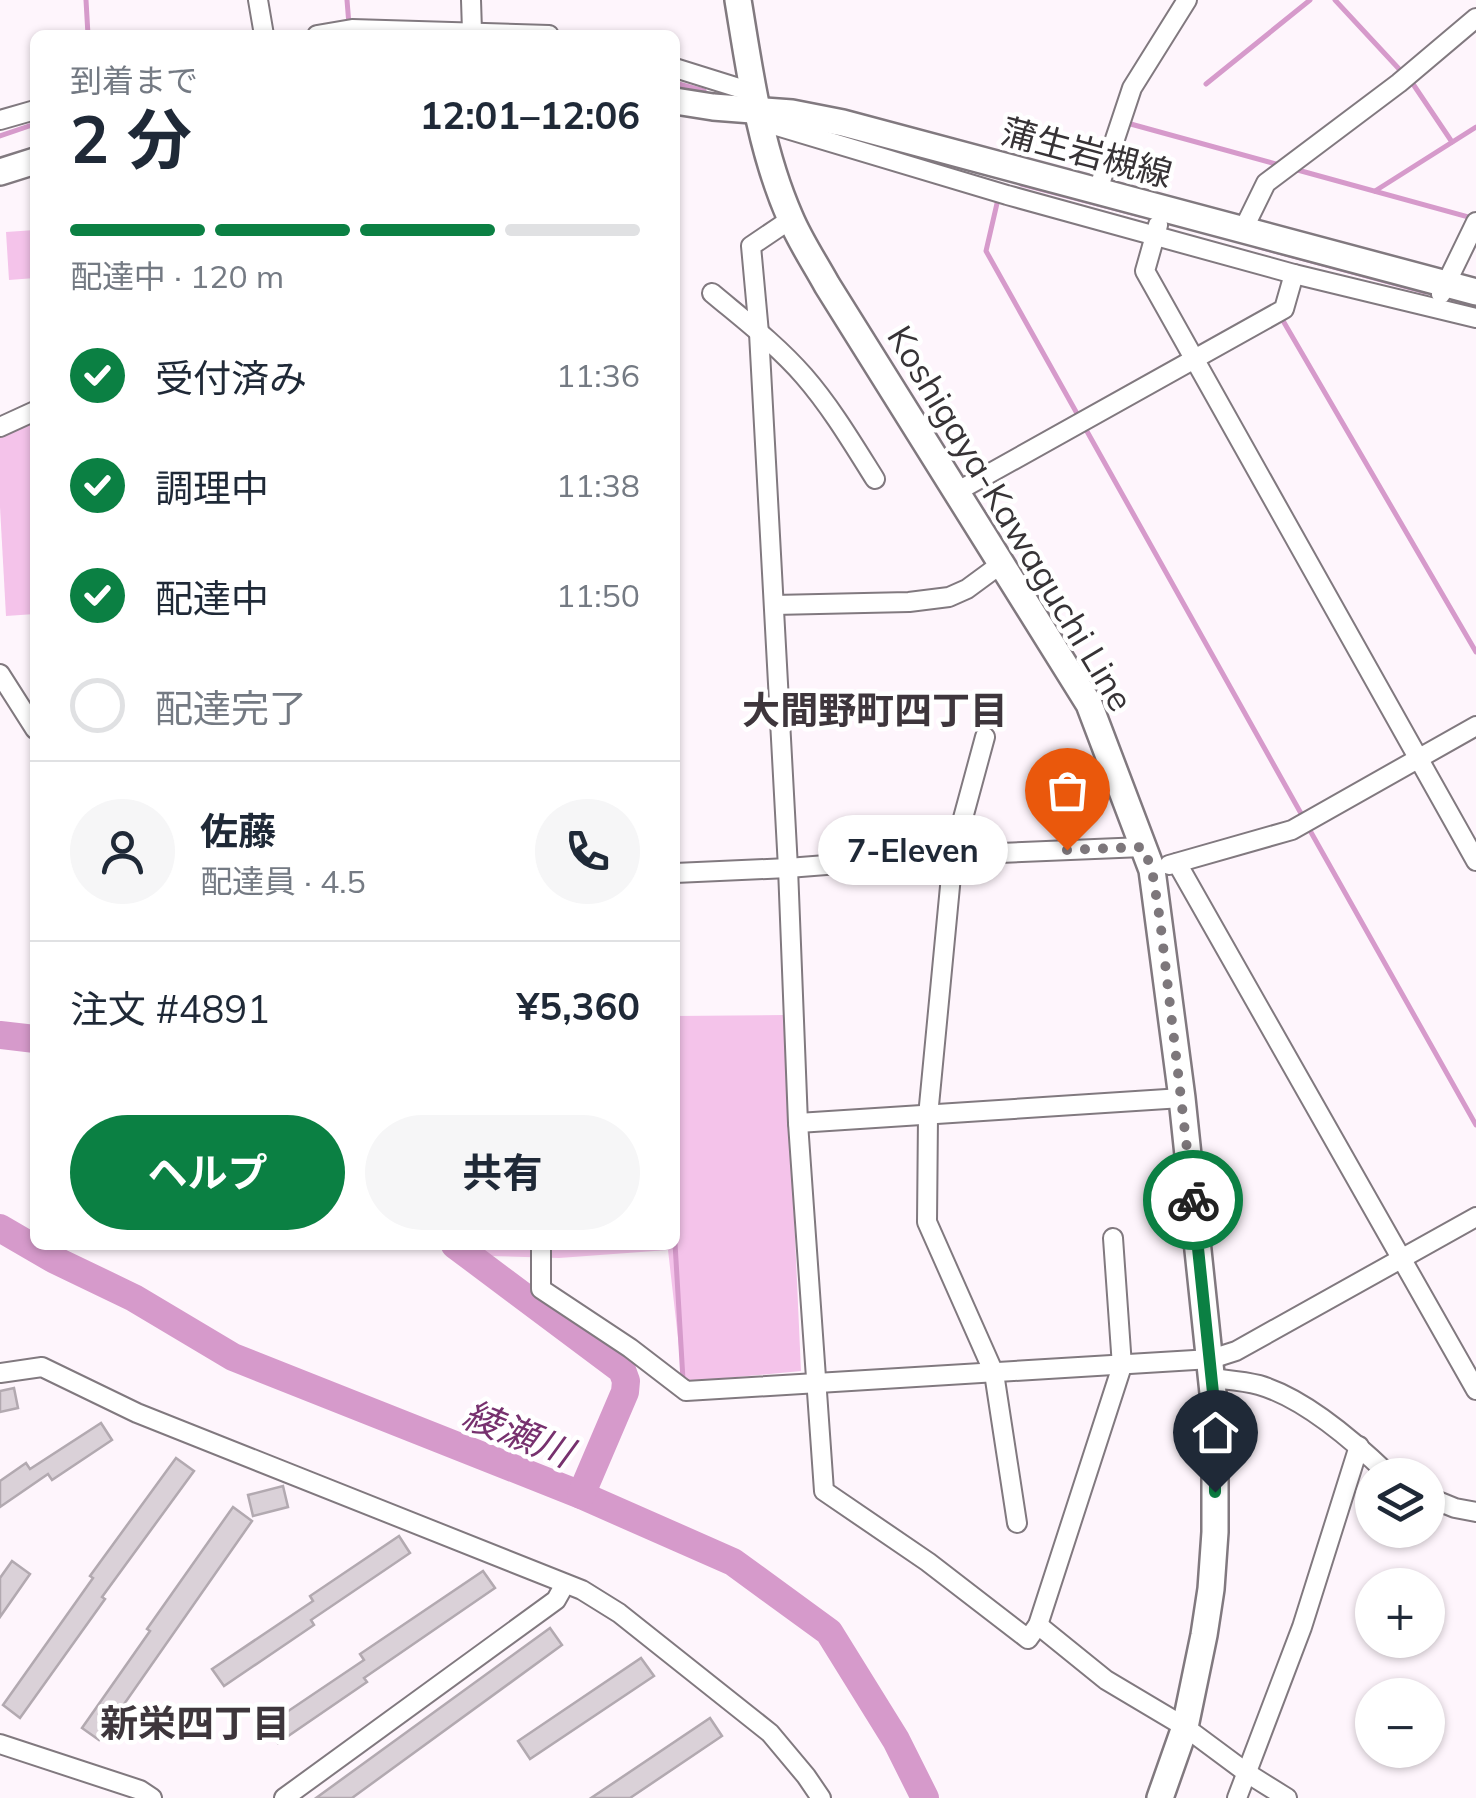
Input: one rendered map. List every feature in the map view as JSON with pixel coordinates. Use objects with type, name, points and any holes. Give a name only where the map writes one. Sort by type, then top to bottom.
[{"type":"main road","name":"Koshigaya-Kawaguchi Line","points":[[738,0],[767,152],[791,219],[828,285],[1089,704],[1148,858],[1160,920],[1182,1098],[1215,1412],[1211,1589],[1185,1727],[1160,1798]]},
{"type":"main road","name":"蒲生岩槻線","points":[[680,102],[713,108],[758,108],[843,124],[1243,230],[1440,295],[1476,292]]},
{"type":"main road","points":[[0,172],[30,163]]},
{"type":"street","points":[[258,0],[263,30]]},
{"type":"street","points":[[471,0],[472,30]]},
{"type":"street","points":[[1098,190],[1132,88],[1188,0]]},
{"type":"street","points":[[1243,230],[1266,182],[1400,83],[1476,18]]},
{"type":"street","points":[[346,30],[412,30]]},
{"type":"street","points":[[680,70],[758,108],[1007,195],[1294,274],[1440,295],[1476,318]]},
{"type":"street","points":[[0,120],[30,111]]},
{"type":"street","points":[[1163,208],[1145,271],[1476,861]]},
{"type":"street","points":[[791,219],[751,246],[760,333],[798,1124],[824,1491],[928,1562],[1028,1639],[1038,1625],[1122,1366],[1113,1238]]},
{"type":"street","points":[[1440,295],[1476,222]]},
{"type":"street","points":[[958,491],[1284,309],[1294,274]]},
{"type":"street","points":[[712,293],[804,376],[875,478]]},
{"type":"street","points":[[0,426],[30,413]]},
{"type":"street","points":[[774,605],[909,602],[949,597],[1002,564]]},
{"type":"street","points":[[0,674],[30,721]]},
{"type":"street","points":[[680,873],[952,855],[1148,858],[1178,863],[1292,830],[1476,726]]},
{"type":"street","points":[[985,737],[952,855],[928,1116],[926,1222],[994,1373],[1016,1523]]},
{"type":"street","points":[[1178,863],[1476,1390]]},
{"type":"street","points":[[798,1124],[1182,1098]]},
{"type":"street","points":[[1212,1369],[1236,1351],[1476,1217]]},
{"type":"street","points":[[540,1250],[541,1289],[686,1391],[1122,1366],[1212,1369],[1285,1394],[1371,1458]]},
{"type":"street","points":[[0,1373],[42,1367],[137,1414],[582,1590],[619,1613],[770,1733],[821,1798]]},
{"type":"street","points":[[1237,1798],[1302,1627],[1359,1446]]},
{"type":"street","points":[[1445,1504],[1476,1512]]},
{"type":"street","points":[[284,1798],[556,1600],[565,1584]]},
{"type":"street","points":[[1038,1625],[1106,1680],[1185,1727],[1287,1798]]},
{"type":"street","points":[[0,1744],[142,1796]]},
{"type":"shaded area","points":[[30,230],[30,278],[9,280],[6,232]]},
{"type":"shaded area","points":[[30,422],[30,614],[6,616],[0,436]]},
{"type":"shaded area","points":[[785,1015],[801,1371],[683,1382],[668,1250],[680,1250],[680,1016]]},
{"type":"shaded area","points":[[480,1250],[668,1250],[559,1258],[489,1256]]},
{"type":"building","points":[[14,1388],[18,1408],[0,1412],[0,1391]]},
{"type":"building","points":[[101,1423],[112,1440],[52,1480],[48,1474],[0,1507],[0,1481],[26,1463],[30,1469]]},
{"type":"building","points":[[176,1458],[194,1471],[20,1718],[3,1705]]},
{"type":"building","points":[[283,1486],[288,1507],[253,1516],[248,1495]]},
{"type":"building","points":[[233,1507],[252,1521],[99,1740],[82,1728]]},
{"type":"building","points":[[399,1536],[410,1553],[311,1620],[314,1625],[224,1686],[212,1669],[313,1601],[310,1596]]},
{"type":"building","points":[[12,1561],[30,1574],[0,1617],[0,1578]]},
{"type":"building","points":[[483,1571],[495,1588],[278,1743],[266,1726],[364,1660],[360,1654]]},
{"type":"building","points":[[550,1628],[562,1645],[352,1798],[316,1798]]},
{"type":"building","points":[[641,1658],[654,1676],[530,1759],[518,1741]]},
{"type":"building","points":[[710,1718],[722,1736],[630,1798],[591,1798]]},
{"type":"waterway","points":[[86,0],[88,30]]},
{"type":"waterway","points":[[347,0],[349,25]]},
{"type":"waterway","points":[[1206,84],[1310,0]]},
{"type":"waterway","points":[[1335,0],[1413,84],[1452,142]]},
{"type":"waterway","points":[[680,84],[704,91]]},
{"type":"waterway","points":[[1127,123],[1283,166]]},
{"type":"waterway","points":[[0,136],[30,126]]},
{"type":"waterway","points":[[1375,191],[1476,127]]},
{"type":"waterway","points":[[1294,169],[1476,219]]},
{"type":"waterway","points":[[1021,184],[1140,215]]},
{"type":"waterway","points":[[998,199],[986,251],[1303,817]]},
{"type":"waterway","points":[[1256,246],[1426,292]]},
{"type":"waterway","points":[[1453,299],[1476,306]]},
{"type":"waterway","points":[[1282,319],[1476,652]]},
{"type":"waterway","points":[[1308,827],[1476,1125]]},
{"type":"waterway","points":[[0,1035],[30,1038]]},
{"type":"waterway","name":"綾瀬川","points":[[0,1228],[30,1245]]},
{"type":"waterway","name":"綾瀬川","points":[[38,1250],[134,1298],[233,1357],[581,1495],[733,1562],[829,1632],[896,1740],[925,1798]]},
{"type":"waterway","points":[[462,1250],[622,1370],[625,1392],[581,1495]]},
{"type":"waterway","points":[[675,1250],[683,1380]]},
{"type":"way so far","points":[[1067,850],[1143,847],[1152,870],[1193,1200]]},
{"type":"place","name":"7-Eleven","points":[[1067,850]]},
{"type":"district","name":"大間野町四丁目","points":[[875,710]]},
{"type":"district","name":"新栄四丁目","points":[[195,1723]]},
{"type":"route","points":[[1193,1200],[1215,1412],[1215,1492]]}]
